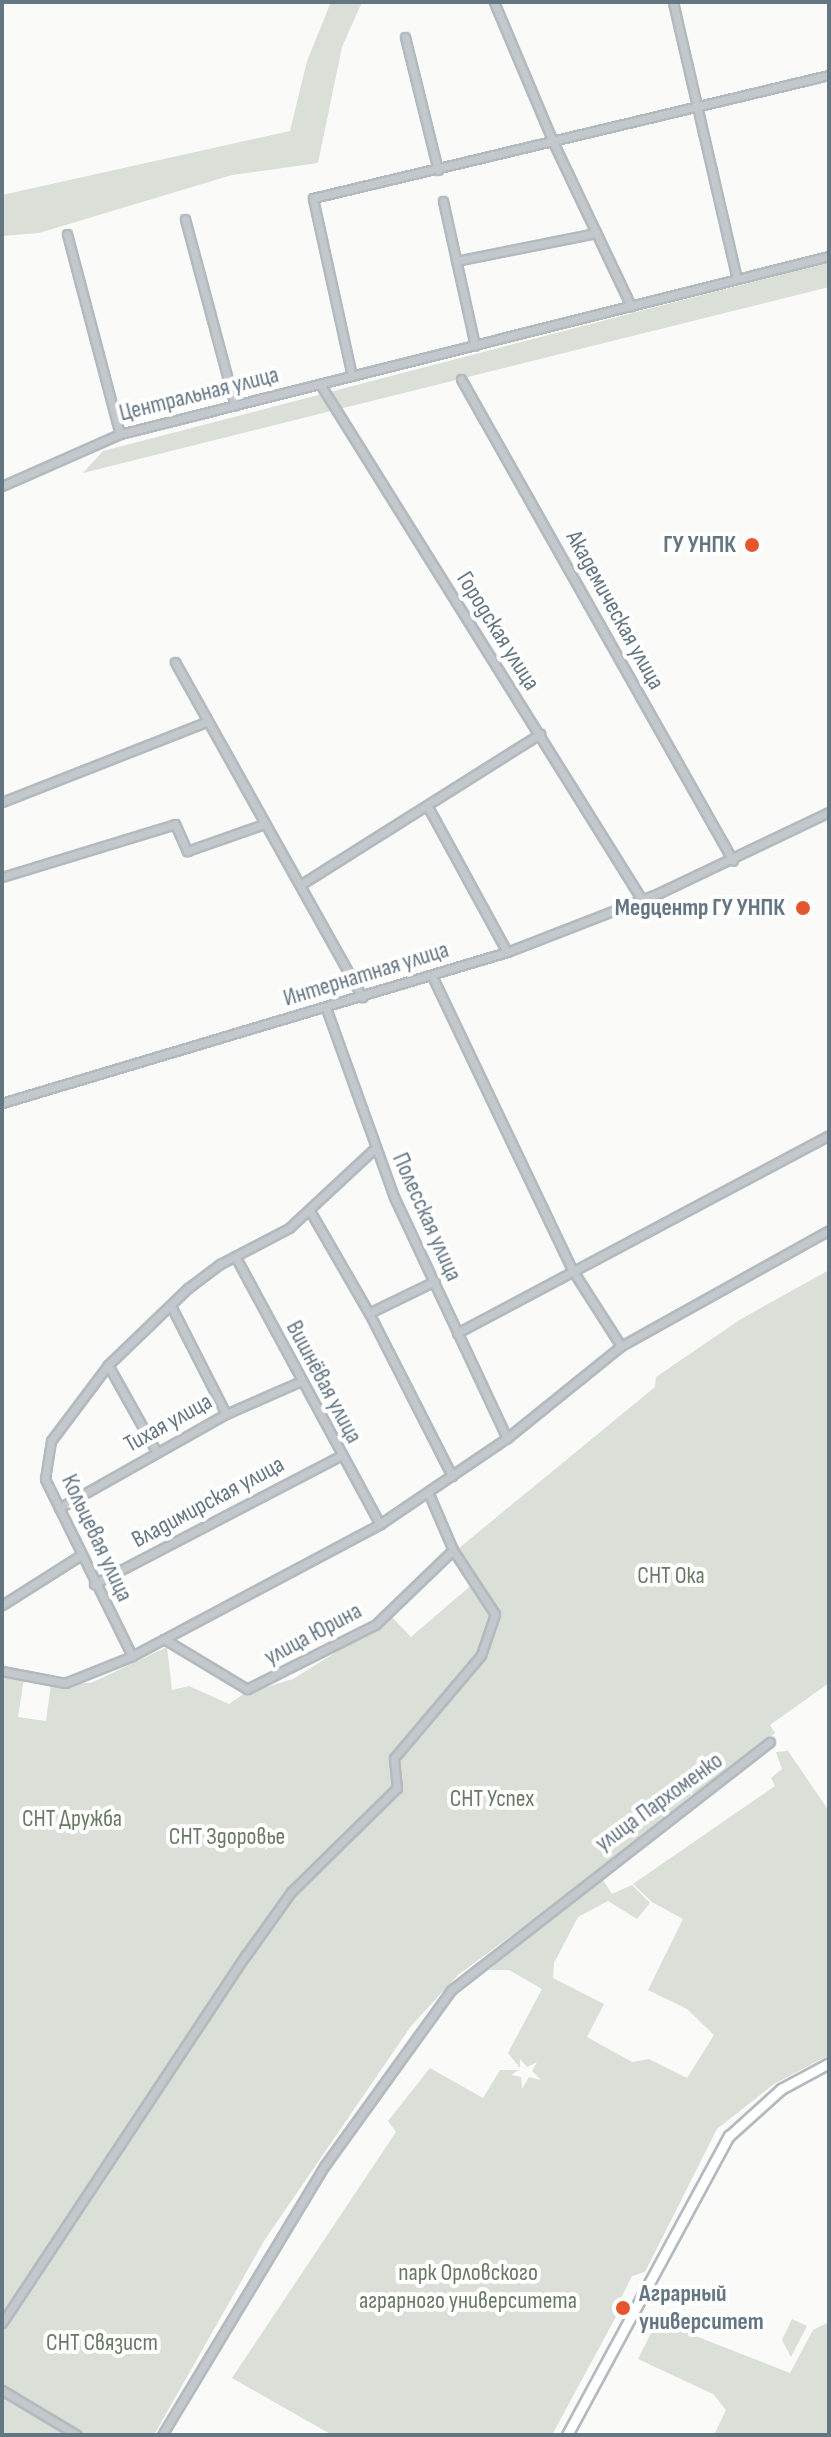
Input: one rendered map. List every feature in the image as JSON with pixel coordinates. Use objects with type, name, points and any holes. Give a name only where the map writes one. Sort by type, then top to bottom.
[{"type":"main road","points":[[567,2435],[729,2136],[781,2089],[829,2063]]},
{"type":"street","points":[[494,2],[553,142],[631,306]]},
{"type":"street","points":[[673,2],[694,107],[737,279]]},
{"type":"street","points":[[405,37],[438,170]]},
{"type":"street","points":[[352,376],[313,198],[829,75]]},
{"type":"street","points":[[443,201],[475,345]]},
{"type":"street","points":[[185,219],[235,405]]},
{"type":"street","points":[[456,261],[596,233]]},
{"type":"street","points":[[67,234],[120,434]]},
{"type":"street","name":"Центральная улица","points":[[2,486],[120,434],[829,256]]},
{"type":"street","name":"Академическая улица","points":[[461,379],[733,861]]},
{"type":"street","name":"Городская улица","points":[[320,384],[642,900]]},
{"type":"street","points":[[175,662],[362,997]]},
{"type":"street","points":[[2,802],[206,722]]},
{"type":"street","points":[[300,885],[540,734]]},
{"type":"street","points":[[428,807],[507,952]]},
{"type":"street","name":"Интернатная улица","points":[[2,1103],[507,952],[733,861],[829,812]]},
{"type":"street","points":[[2,877],[175,824],[187,851],[264,824]]},
{"type":"street","points":[[432,976],[573,1271],[621,1346]]},
{"type":"street","name":"Полесская улица","points":[[326,1008],[374,1149],[507,1438]]},
{"type":"street","points":[[457,1333],[829,1135]]},
{"type":"street","name":"Кольцевая улица","points":[[132,1656],[45,1479],[48,1448],[108,1365],[200,1277],[289,1228],[374,1149]]},
{"type":"street","points":[[310,1211],[369,1313],[452,1476]]},
{"type":"street","points":[[2,1671],[65,1683],[132,1656],[380,1524],[507,1438],[621,1346],[829,1230]]},
{"type":"street","name":"Вишнёвая улица","points":[[235,1256],[340,1456],[380,1524]]},
{"type":"street","points":[[369,1313],[435,1281]]},
{"type":"street","points":[[171,1306],[226,1414]]},
{"type":"street","points":[[108,1365],[156,1451]]},
{"type":"street","name":"Тихая улица","points":[[59,1508],[226,1414],[301,1381]]},
{"type":"street","name":"Владимирская улица","points":[[94,1584],[340,1456]]},
{"type":"street","points":[[2,2323],[291,1892],[397,1788],[392,1768],[400,1749],[481,1655],[495,1614],[453,1550],[428,1492]]},
{"type":"street","name":"улица Юрина","points":[[164,1639],[247,1689],[375,1625],[453,1550]]},
{"type":"street","points":[[2,1605],[81,1555]]},
{"type":"street","name":"улица Пархоменко","points":[[162,2435],[250,2284],[325,2165],[451,1990],[571,1893],[725,1782],[770,1742]]},
{"type":"street","points":[[2,2390],[77,2435]]},
{"type":"green space","points":[[331,2],[362,2],[342,47],[318,163],[232,175],[39,233],[2,236],[2,195],[290,131],[307,61]]},
{"type":"green space","points":[[829,262],[829,287],[83,473],[103,451]]},
{"type":"green space","points":[[829,1270],[829,1683],[770,1725],[775,1733],[716,1784],[458,1975],[411,2026],[264,2241],[154,2435],[2,2435],[2,1673],[24,1678],[18,1717],[46,1721],[51,1684],[91,1683],[167,1647],[172,1690],[189,1686],[229,1704],[245,1693],[293,1679],[392,1617],[411,1637],[476,1581],[459,1548],[655,1387],[656,1377],[741,1319]]},
{"type":"green space","name":"парк Орловского аграрного университета","points":[[788,1751],[829,1811],[829,2055],[774,2084],[717,2129],[645,2272],[632,2276],[615,2310],[618,2313],[552,2435],[332,2435],[232,2378],[396,2132],[388,2121],[430,2068],[483,2098],[500,2070],[519,2070],[511,2075],[521,2077],[522,2089],[529,2077],[541,2080],[532,2071],[537,2062],[527,2067],[520,2059],[520,2068],[508,2053],[542,1989],[509,1970],[489,1970],[600,1876],[612,1894],[632,1885],[650,1903],[637,1919],[608,1901],[578,1917],[554,1963],[553,1978],[604,2004],[587,2037],[632,2062],[649,2059],[687,2078],[714,2035],[687,2009],[648,1990],[683,1919],[652,1902],[633,1884],[775,1786],[771,1778],[782,1769],[776,1752]]},
{"type":"green space","points":[[792,2319],[807,2326],[791,2357],[782,2340]]},
{"type":"green space","points":[[657,2321],[790,2373],[813,2330],[829,2322],[829,2435],[714,2435],[726,2410],[713,2394],[638,2359]]},
{"type":"place","name":"ГУ УНПК","points":[[752,545]]},
{"type":"place","name":"Медцентр ГУ УНПК","points":[[803,908]]},
{"type":"place","name":"Аграрный университет","points":[[623,2308]]},
{"type":"park label","name":"СНТ Ока","points":[[671,1576]]},
{"type":"park label","name":"СНТ Успех","points":[[492,1799]]},
{"type":"park label","name":"СНТ Дружба","points":[[72,1819]]},
{"type":"park label","name":"СНТ Здоровье","points":[[227,1837]]},
{"type":"park label","name":"СНТ Связист","points":[[102,2343]]}]
